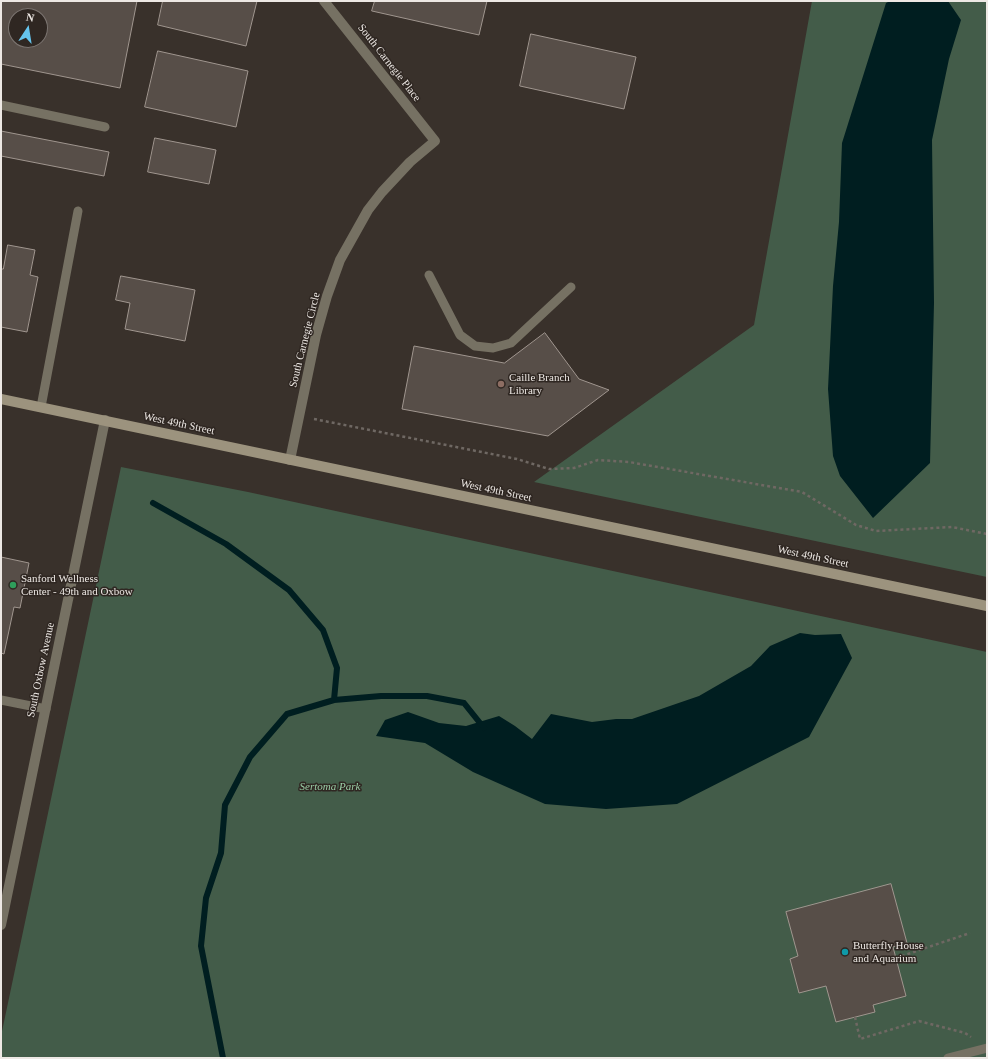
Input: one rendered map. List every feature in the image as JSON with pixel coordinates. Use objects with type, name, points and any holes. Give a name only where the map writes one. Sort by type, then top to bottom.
[{"type":"main road","name":"West 49th Street","points":[[1,398],[987,606]]},
{"type":"street","name":"South Carnegie Place","points":[[324,1],[434,141]]},
{"type":"street","name":"South Carnegie Circle","points":[[290,460],[316,335],[327,296],[340,260],[368,210],[382,192],[410,162],[434,141]]},
{"type":"street","name":"South Oxbow Avenue","points":[[1,925],[105,420]]},
{"type":"lane","points":[[1,105],[105,127]]},
{"type":"lane","points":[[41,407],[78,211]]},
{"type":"lane","points":[[429,275],[460,335],[475,346],[494,348],[511,343],[571,287]]},
{"type":"lane","points":[[1,700],[46,709]]},
{"type":"lane","points":[[948,1058],[987,1048]]},
{"type":"path","points":[[299,416],[517,459],[549,469],[574,468],[598,460],[629,462],[802,492],[856,525],[876,531],[952,527],[987,534]]},
{"type":"path","points":[[896,958],[970,933]]},
{"type":"path","points":[[855,1017],[860,1039],[919,1021],[965,1033],[976,1040]]},
{"type":"green space","points":[[812,1],[987,1],[987,577],[534,482],[754,325]]},
{"type":"green space","name":"Sertoma Park","points":[[121,467],[248,492],[987,652],[987,1058],[1,1058],[1,1036]]},
{"type":"water","points":[[890,1],[948,1],[961,20],[949,59],[932,140],[934,303],[930,463],[873,518],[840,476],[833,456],[828,389],[833,286],[839,222],[842,143],[886,3]]},
{"type":"water","points":[[800,633],[815,635],[841,634],[852,658],[809,737],[677,804],[606,809],[545,804],[473,772],[425,743],[376,736],[385,720],[408,712],[439,723],[466,726],[499,716],[532,739],[551,714],[592,722],[632,719],[699,696],[751,666],[770,646]]},
{"type":"building","points":[[1,1],[137,1],[120,88],[1,64]]},
{"type":"building","points":[[163,1],[257,1],[246,46],[158,25]]},
{"type":"building","points":[[375,1],[487,1],[479,35],[372,11]]},
{"type":"building","points":[[531,34],[636,57],[624,109],[520,86]]},
{"type":"building","points":[[158,51],[248,71],[236,127],[145,107]]},
{"type":"building","points":[[1,131],[109,152],[104,176],[1,156]]},
{"type":"building","points":[[155,138],[216,150],[209,184],[148,172]]},
{"type":"building","points":[[8,245],[35,250],[30,275],[38,277],[27,332],[1,327],[1,269],[3,269]]},
{"type":"building","points":[[121,276],[195,290],[185,341],[125,329],[130,303],[116,300]]},
{"type":"building","name":"Caille Branch Library","points":[[545,333],[579,379],[609,390],[548,436],[402,409],[414,346],[504,363]]},
{"type":"building","name":"Sanford Wellness Center - 49th and Oxbow","points":[[1,557],[29,563],[20,608],[14,607],[4,654],[1,653]]},
{"type":"building","name":"Butterfly House and Aquarium","points":[[891,884],[907,943],[893,947],[906,996],[873,1005],[875,1012],[836,1022],[826,986],[799,993],[790,959],[798,956],[786,912]]},
{"type":"waterway","points":[[153,503],[226,544],[289,590],[323,630],[337,668],[334,700]]},
{"type":"waterway","points":[[223,1058],[201,946],[206,898],[221,853],[225,805],[250,757],[287,714],[334,700],[381,696],[427,696],[464,703],[484,728]]},
{"type":"place","name":"Caille Branch Library","points":[[501,384]]},
{"type":"place","name":"Sanford Wellness Center - 49th and Oxbow","points":[[13,585]]},
{"type":"place","name":"Butterfly House and Aquarium","points":[[845,952]]}]
